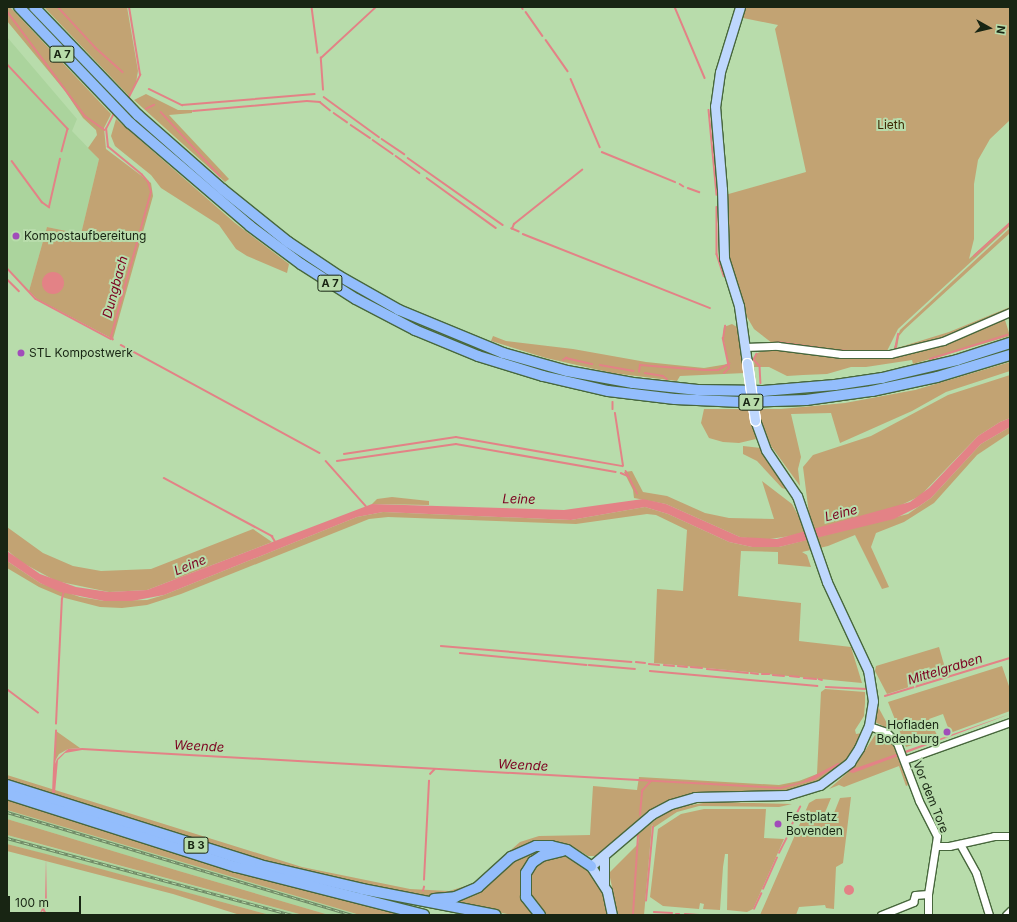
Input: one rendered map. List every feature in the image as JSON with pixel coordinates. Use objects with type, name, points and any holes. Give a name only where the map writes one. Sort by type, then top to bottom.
[{"type":"highway","name":"A 7","points":[[19,7],[106,100],[130,123],[250,226],[338,288],[436,339],[485,358],[543,376],[586,387],[653,397],[719,402],[784,401],[894,387],[937,377],[1010,355]]},
{"type":"highway","name":"A 7","points":[[34,7],[114,92],[138,115],[258,219],[339,276],[392,306],[440,329],[546,366],[589,376],[655,386],[719,391],[769,391],[829,386],[882,378],[957,360],[1010,343]]},
{"type":"highway","name":"B 3","points":[[7,785],[260,865],[337,884],[496,915]]},
{"type":"highway","name":"B 3","points":[[7,794],[229,865],[341,893],[470,915]]},
{"type":"highway","points":[[418,899],[447,898],[464,894],[485,882],[511,857],[529,847],[551,846],[567,850],[592,867]]},
{"type":"highway","points":[[540,915],[526,897],[526,874],[533,862],[542,856],[567,850]]},
{"type":"highway","points":[[341,893],[424,915]]},
{"type":"main road","points":[[612,915],[604,886],[592,867],[652,814],[682,800],[704,796],[787,795],[820,785],[850,762],[859,748],[869,726],[872,701],[868,670],[831,592],[798,496],[766,450],[755,420],[739,306],[724,258],[722,189],[715,106],[720,72],[740,7]]},
{"type":"main road","points":[[604,886],[606,856]]},
{"type":"street","points":[[745,347],[778,346],[841,354],[890,354],[943,341],[1010,312]]},
{"type":"street","points":[[903,758],[1010,722]]},
{"type":"street","name":"Vor dem Tore","points":[[869,726],[889,734],[900,749],[919,802],[936,834],[937,846]]},
{"type":"street","points":[[928,915],[928,894],[937,846],[960,844],[994,836],[1010,836]]},
{"type":"street","points":[[960,844],[976,873],[989,915]]},
{"type":"street","points":[[881,915],[913,902],[915,895],[928,894]]},
{"type":"street","points":[[1006,915],[1010,911]]},
{"type":"shaded area","points":[[7,37],[77,119],[72,131],[99,159],[81,234],[47,227],[29,291],[7,267]]},
{"type":"shaded area","points":[[53,272],[57,273],[63,279],[63,287],[57,293],[53,294],[49,293],[43,287],[42,283],[43,279],[49,273]]},
{"type":"shaded area","points":[[1010,418],[1010,427],[981,444],[931,498],[918,507],[894,519],[779,547],[752,547],[729,542],[668,514],[645,507],[571,520],[383,512],[357,517],[164,595],[132,601],[104,601],[60,592],[40,583],[7,561],[7,551],[40,574],[76,587],[109,592],[147,590],[372,504],[564,510],[643,499],[666,504],[740,537],[777,539],[910,502],[929,488],[978,436],[1000,422]]},
{"type":"shaded area","points":[[1010,714],[853,773],[835,767],[814,780],[780,789],[82,750],[65,753],[58,760],[55,793],[52,793],[53,769],[57,759],[68,749],[82,748],[780,787],[802,782],[838,763],[856,768]]},
{"type":"shaded area","points":[[7,810],[360,915],[329,915],[179,871],[7,819]]},
{"type":"shaded area","points":[[7,835],[303,915],[270,915],[7,844]]},
{"type":"shaded area","points":[[46,857],[47,906],[39,915],[45,902]]},
{"type":"shaded area","points":[[847,885],[851,885],[853,886],[853,894],[847,895],[844,892],[844,888]]},
{"type":"green space","points":[[7,7],[10,7],[111,114],[104,128],[106,149],[151,183],[153,196],[113,339],[37,299],[29,291],[47,227],[81,234],[99,159],[88,148],[97,135],[96,130],[83,118],[65,91],[7,21]]},
{"type":"green space","points":[[44,7],[127,7],[138,71],[136,83],[129,96]]},
{"type":"green space","name":"Lieth","points":[[745,7],[1010,7],[1010,120],[990,139],[978,160],[974,184],[974,239],[969,259],[1010,222],[1010,226],[898,329],[887,351],[853,352],[772,343],[754,329],[747,317],[727,259],[725,195],[806,172],[775,29],[778,25],[743,18]]},
{"type":"green space","points":[[146,94],[178,110],[192,110],[192,113],[169,115],[229,179],[225,182],[134,100]]},
{"type":"green space","points":[[116,119],[235,223],[289,264],[287,273],[247,256],[236,249],[219,225],[161,188],[151,175],[115,146],[111,136]]},
{"type":"green space","points":[[1010,228],[1010,233],[904,330],[899,336],[897,348],[949,332],[1010,307],[1010,310],[952,335],[893,351],[900,330]]},
{"type":"green space","points":[[1002,319],[1005,320],[1010,336],[913,364],[912,360],[866,367],[851,367],[827,374],[787,376],[769,367],[754,367],[755,354],[770,348],[893,356],[908,354],[945,343]]},
{"type":"green space","points":[[732,324],[740,329],[745,373],[680,376],[677,381],[612,373],[546,358],[491,341],[493,336],[506,341],[573,349],[646,362],[704,368],[728,364],[723,336],[724,327]]},
{"type":"green space","points":[[1010,362],[1010,371],[946,392],[912,411],[840,443],[831,413],[791,414],[801,457],[798,469],[800,486],[771,446],[761,420],[751,419],[756,439],[739,443],[723,442],[709,438],[701,423],[704,409],[781,409],[845,403],[915,390]]},
{"type":"green space","points":[[1010,375],[1010,418],[1000,422],[978,436],[920,496],[895,508],[790,536],[763,540],[740,537],[666,504],[634,498],[633,490],[624,472],[632,471],[643,492],[667,496],[705,513],[729,518],[774,519],[762,481],[792,504],[799,517],[809,514],[803,467],[813,455],[871,436],[948,395]]},
{"type":"green space","points":[[1010,427],[1010,433],[977,455],[934,503],[904,522],[876,533],[871,547],[889,587],[882,589],[855,535],[828,546],[802,552],[807,555],[811,567],[778,564],[778,552],[741,551],[738,596],[801,603],[799,641],[851,647],[862,683],[654,663],[657,589],[683,591],[687,530],[656,515],[647,514],[576,524],[388,517],[369,519],[181,594],[147,605],[122,608],[100,607],[65,598],[39,587],[7,568],[7,561],[40,583],[80,597],[104,601],[147,600],[164,595],[357,517],[383,512],[571,520],[645,507],[668,514],[729,542],[752,547],[779,547],[908,514],[931,498],[981,444]]},
{"type":"green space","points":[[743,446],[761,448],[788,490],[782,488],[757,461],[743,454]]},
{"type":"green space","points":[[392,497],[429,501],[429,505],[372,504],[377,499]]},
{"type":"green space","points":[[7,527],[43,553],[73,566],[101,571],[151,569],[253,529],[272,542],[147,590],[109,592],[56,581],[21,562],[7,550]]},
{"type":"green space","points":[[939,647],[947,675],[887,694],[875,671],[876,666]]},
{"type":"green space","points":[[1002,666],[1010,689],[1010,711],[950,733],[943,714],[929,719],[938,737],[906,747],[888,702]]},
{"type":"green space","points":[[825,689],[865,692],[865,703],[864,716],[855,730],[856,734],[862,733],[849,758],[820,782],[791,791],[684,796],[596,856],[588,856],[572,846],[559,843],[542,842],[471,889],[437,897],[344,882],[280,866],[7,781],[7,775],[302,867],[410,889],[449,891],[472,884],[520,842],[539,836],[590,835],[593,786],[637,790],[639,777],[779,785],[799,781],[817,774],[821,692]]},
{"type":"green space","points":[[876,703],[889,727],[887,728],[875,722]]},
{"type":"green space","points":[[56,731],[80,748],[68,749],[59,754],[54,763]]},
{"type":"green space","points":[[875,735],[888,737],[894,744],[910,784],[906,786],[899,766],[844,787],[839,785],[829,789],[855,766]]},
{"type":"green space","points":[[7,797],[414,915],[360,915],[7,810]]},
{"type":"green space","points":[[851,797],[843,863],[836,867],[834,909],[826,908],[825,905],[799,907],[796,915],[760,915],[809,803],[816,799],[831,798],[824,815],[832,818],[840,798]]},
{"type":"green space","points":[[709,802],[792,804],[779,807],[699,806],[677,812],[653,828],[652,824],[644,915],[618,915],[609,873],[638,844],[639,837],[636,836],[660,816],[674,808]]},
{"type":"green space","points":[[704,809],[766,809],[764,838],[784,839],[753,909],[747,912],[727,910],[728,854],[725,854],[723,867],[720,910],[703,909],[704,904],[700,903],[699,909],[663,906],[650,897],[658,829],[681,814]]},
{"type":"green space","points":[[7,819],[329,915],[303,915],[7,835]]},
{"type":"green space","points":[[7,844],[270,915],[240,915],[173,894],[7,851]]},
{"type":"green space","points":[[544,848],[523,875],[536,915],[513,915],[440,901],[451,901],[510,861]]},
{"type":"green space","points":[[562,855],[583,866],[597,882],[604,895],[609,915],[544,915],[534,907],[527,888],[528,877],[538,862]]},
{"type":"waterway","points":[[58,7],[96,48],[123,72]]},
{"type":"waterway","name":"Dungbach","points":[[128,99],[140,75],[129,7]]},
{"type":"waterway","points":[[312,7],[318,53]]},
{"type":"waterway","points":[[323,90],[321,58],[376,7]]},
{"type":"waterway","points":[[675,7],[705,78]]},
{"type":"waterway","points":[[7,11],[85,116],[105,130]]},
{"type":"waterway","points":[[526,12],[543,36]]},
{"type":"waterway","points":[[546,40],[568,71]]},
{"type":"waterway","points":[[7,64],[68,129],[62,151]]},
{"type":"waterway","points":[[571,79],[600,147]]},
{"type":"waterway","points":[[149,89],[182,105],[315,94]]},
{"type":"waterway","points":[[324,97],[379,137]]},
{"type":"waterway","points":[[193,111],[307,101],[320,102],[330,110]]},
{"type":"waterway","points":[[146,109],[154,105]]},
{"type":"waterway","points":[[709,110],[717,195]]},
{"type":"waterway","points":[[161,112],[220,176]]},
{"type":"waterway","name":"Dungbach","points":[[113,340],[111,337],[151,192],[148,182],[142,175],[108,147],[106,129],[114,113]]},
{"type":"waterway","points":[[334,113],[347,122]]},
{"type":"waterway","points":[[351,125],[370,138]]},
{"type":"waterway","points":[[382,139],[404,154]]},
{"type":"waterway","points":[[373,140],[393,154]]},
{"type":"waterway","points":[[602,152],[675,182]]},
{"type":"waterway","points":[[396,156],[419,173]]},
{"type":"waterway","points":[[408,158],[503,225]]},
{"type":"waterway","points":[[12,161],[42,202],[49,207],[60,159]]},
{"type":"waterway","points":[[519,232],[512,229],[514,224],[582,170]]},
{"type":"waterway","points":[[427,178],[496,228]]},
{"type":"waterway","points":[[688,188],[699,192]]},
{"type":"waterway","points":[[717,207],[717,254],[724,276]]},
{"type":"waterway","points":[[974,256],[1010,223]]},
{"type":"waterway","points":[[523,234],[710,308]]},
{"type":"waterway","points":[[7,268],[36,299],[111,339]]},
{"type":"waterway","points":[[7,279],[19,291]]},
{"type":"waterway","points":[[724,373],[729,368],[723,339],[725,326]]},
{"type":"waterway","points":[[895,350],[898,334]]},
{"type":"waterway","points":[[930,359],[1007,335]]},
{"type":"waterway","points":[[778,342],[822,348]]},
{"type":"waterway","name":"Dungbach","points":[[121,345],[320,453]]},
{"type":"waterway","points":[[833,350],[848,351]]},
{"type":"waterway","points":[[757,354],[754,360],[760,366],[761,383]]},
{"type":"waterway","points":[[563,360],[566,358],[592,364]]},
{"type":"waterway","points":[[639,372],[640,365],[718,370],[729,364]]},
{"type":"waterway","points":[[600,365],[633,371]]},
{"type":"waterway","points":[[645,373],[663,376],[667,379]]},
{"type":"waterway","points":[[613,402],[613,409]]},
{"type":"waterway","points":[[344,454],[456,437],[623,466],[615,414]]},
{"type":"waterway","points":[[337,461],[456,444],[616,472]]},
{"type":"waterway","name":"Dungbach","points":[[326,461],[366,506]]},
{"type":"waterway","points":[[626,471],[637,493]]},
{"type":"waterway","points":[[621,473],[628,476]]},
{"type":"waterway","points":[[164,478],[272,536],[275,541]]},
{"type":"waterway","points":[[827,568],[829,574]]},
{"type":"waterway","points":[[56,724],[62,599],[64,591]]},
{"type":"waterway","points":[[441,646],[631,662]]},
{"type":"waterway","points":[[863,649],[872,667]]},
{"type":"waterway","points":[[460,653],[586,665]]},
{"type":"waterway","name":"Mittelgraben","points":[[885,696],[1010,658]]},
{"type":"waterway","points":[[636,662],[645,663]]},
{"type":"waterway","points":[[649,664],[659,665]]},
{"type":"waterway","points":[[589,665],[635,669]]},
{"type":"waterway","points":[[664,665],[674,666]]},
{"type":"waterway","points":[[678,666],[687,667]]},
{"type":"waterway","points":[[691,667],[702,668]]},
{"type":"waterway","points":[[707,669],[748,673]]},
{"type":"waterway","points":[[650,671],[817,686]]},
{"type":"waterway","points":[[751,673],[758,674]]},
{"type":"waterway","points":[[762,674],[769,674]]},
{"type":"waterway","points":[[773,675],[784,676]]},
{"type":"waterway","points":[[790,676],[799,677]]},
{"type":"waterway","points":[[804,678],[816,679]]},
{"type":"waterway","points":[[826,687],[866,689]]},
{"type":"waterway","points":[[7,689],[38,712]]},
{"type":"waterway","points":[[54,770],[56,731]]},
{"type":"waterway","name":"Weende","points":[[430,774],[434,770]]},
{"type":"waterway","points":[[424,880],[429,781]]},
{"type":"waterway","points":[[640,815],[642,791],[651,781]]},
{"type":"waterway","points":[[796,815],[800,807]]},
{"type":"waterway","points":[[788,834],[794,820]]},
{"type":"waterway","points":[[646,901],[653,827]]},
{"type":"waterway","points":[[633,915],[638,836]]},
{"type":"waterway","points":[[779,853],[786,839]]},
{"type":"waterway","points":[[763,889],[777,858]]},
{"type":"waterway","points":[[423,891],[424,887]]},
{"type":"waterway","points":[[754,909],[761,894]]},
{"type":"waterway","name":"Weende","points":[[44,910],[47,915]]},
{"type":"waterway","points":[[654,912],[672,913]]},
{"type":"waterway","points":[[685,914],[699,915]]},
{"type":"railway","points":[[7,812],[353,915]]},
{"type":"railway","points":[[7,838],[292,915]]},
{"type":"place","name":"Kompostaufbereitung","points":[[16,236]]},
{"type":"place","name":"STL Kompostwerk","points":[[21,353]]},
{"type":"place","name":"Hofladen Bodenburg","points":[[947,732]]},
{"type":"place","name":"Festplatz Bovenden","points":[[778,824]]},
{"type":"water label","name":"Leine","points":[[519,499]]},
{"type":"water label","name":"Leine","points":[[841,513]]},
{"type":"water label","name":"Leine","points":[[190,565]]}]
